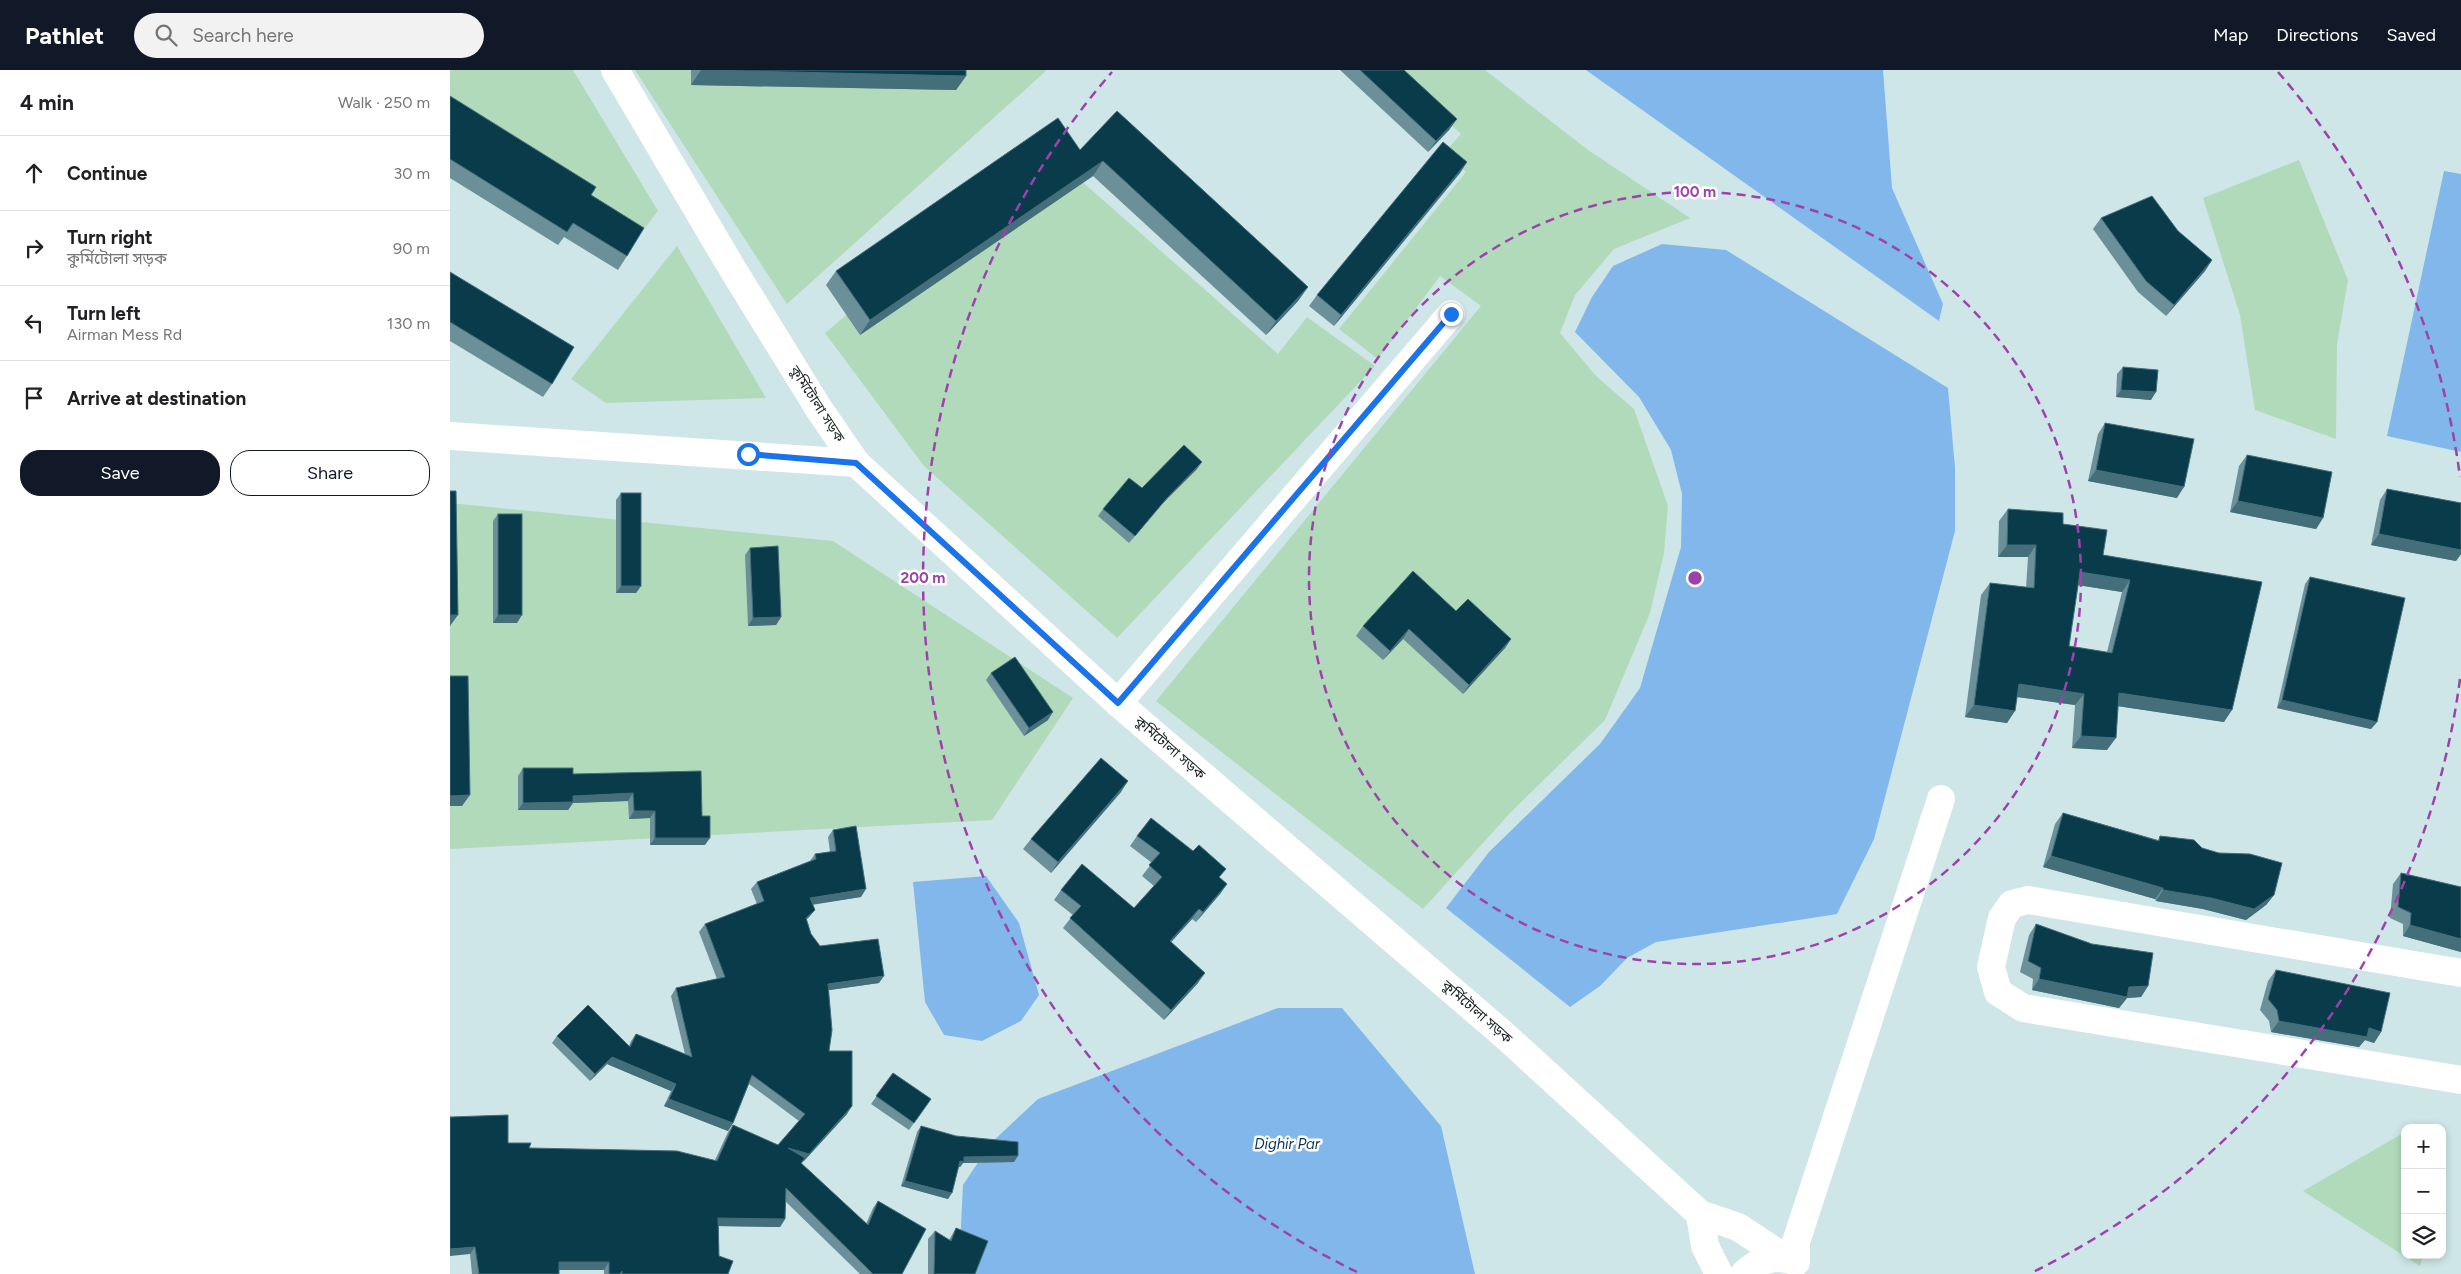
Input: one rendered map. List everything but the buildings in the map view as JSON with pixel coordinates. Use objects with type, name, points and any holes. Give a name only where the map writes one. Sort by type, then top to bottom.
[{"type":"street","name":"কুর্মিটোলা সড়ক","points":[[615,70],[732,268],[819,408],[856,463],[1118,703],[1504,1035],[1700,1214]]},
{"type":"street","points":[[1118,703],[1451,314]]},
{"type":"street","points":[[450,436],[856,463]]},
{"type":"street","points":[[1798,1265],[1796,1242],[1941,799]]},
{"type":"street","points":[[2461,973],[2028,900],[2012,904],[2002,918],[1991,966],[1998,992],[2023,1008],[2461,1080]]},
{"type":"street","points":[[1719,1274],[1705,1246],[1700,1214],[1738,1227],[1798,1265]]},
{"type":"street","points":[[1744,1274],[1755,1264],[1770,1258],[1798,1265]]},
{"type":"green space","points":[[450,70],[573,70],[658,211],[641,233],[450,110]]},
{"type":"green space","points":[[635,70],[1047,70],[787,304]]},
{"type":"green space","points":[[1394,70],[1485,70],[1588,150],[1690,218],[1614,249],[1575,295],[1560,333],[1596,376],[1634,409],[1668,506],[1664,553],[1650,613],[1605,720],[1511,812],[1423,909],[1156,701],[1481,306],[1440,276],[1378,359],[1339,329],[1466,172],[1444,153],[1461,134]]},
{"type":"green space","points":[[1045,149],[1278,354],[1307,317],[1375,366],[1117,638],[924,466],[825,333]]},
{"type":"green space","points":[[2299,160],[2348,280],[2337,344],[2336,439],[2255,410],[2240,315],[2203,198]]},
{"type":"green space","points":[[677,246],[766,398],[606,403],[571,379]]},
{"type":"green space","points":[[450,503],[833,541],[1073,698],[992,820],[450,849]]},
{"type":"green space","points":[[2401,1134],[2401,1254],[2303,1191]]},
{"type":"green space","points":[[2409,1259],[2422,1259],[2420,1266]]},
{"type":"water","points":[[1586,70],[1883,70],[1892,188],[1943,304],[1939,321]]},
{"type":"water","points":[[2444,171],[2461,174],[2461,452],[2387,436]]},
{"type":"water","points":[[1662,244],[1726,250],[1948,388],[1955,468],[1955,531],[1874,839],[1837,914],[1656,942],[1627,958],[1600,986],[1570,1007],[1446,908],[1489,852],[1600,744],[1640,688],[1681,547],[1682,494],[1671,450],[1639,397],[1575,332],[1592,297],[1613,266]]},
{"type":"water","points":[[986,876],[1019,923],[1039,995],[1021,1021],[982,1041],[944,1035],[925,1002],[913,882]]},
{"type":"water","name":"Dighir Par","points":[[1278,1008],[1342,1008],[1441,1126],[1475,1274],[969,1274],[960,1246],[963,1185],[991,1143],[1038,1099]]},
{"type":"route","points":[[748,454],[856,463],[1118,703],[1451,314]]}]
